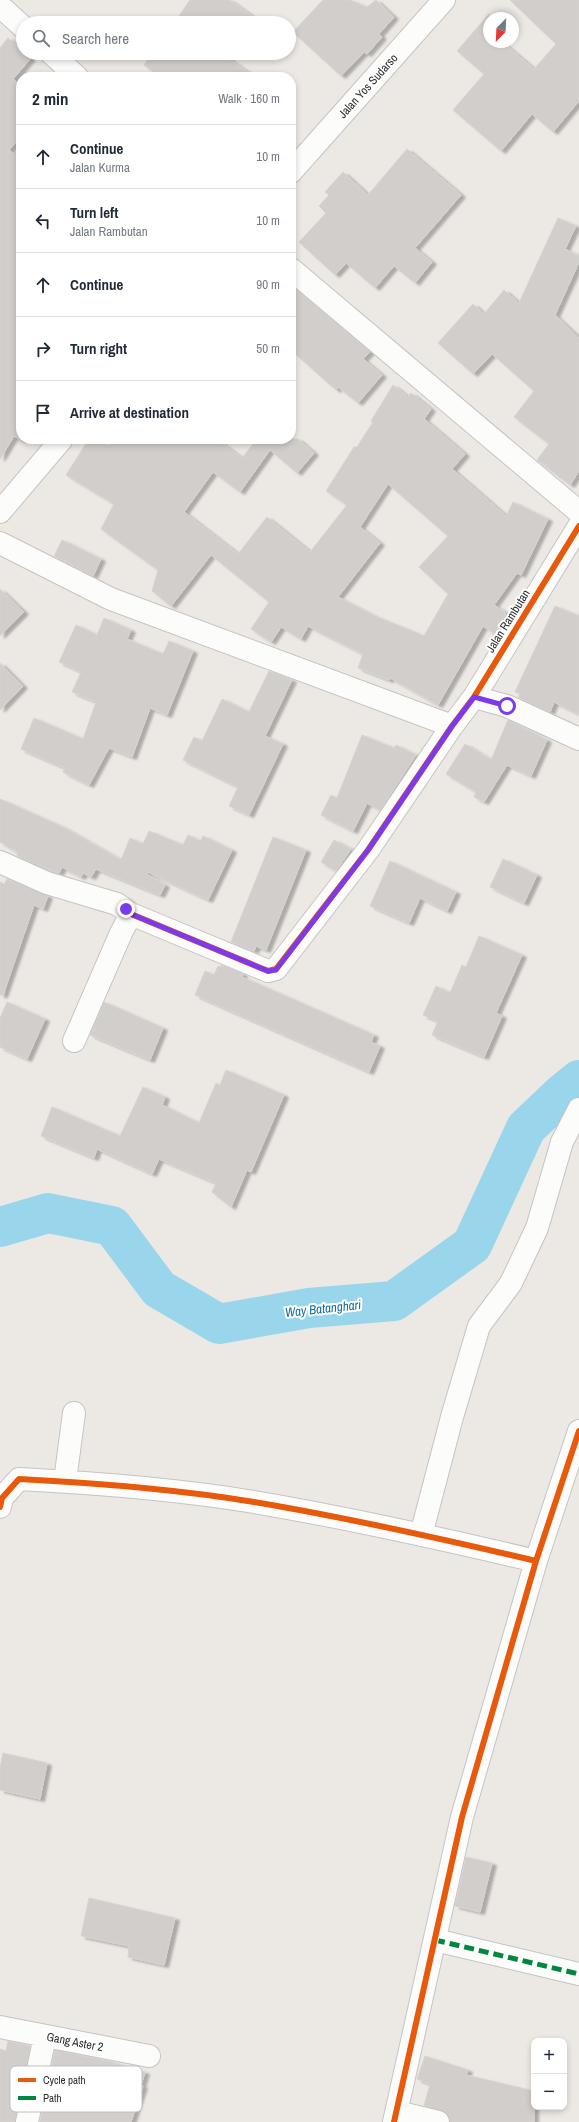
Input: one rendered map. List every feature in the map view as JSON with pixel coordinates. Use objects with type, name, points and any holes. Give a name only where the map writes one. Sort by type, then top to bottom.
[{"type":"street","name":"Jalan Yos Sudarso","points":[[296,166],[444,0]]},
{"type":"street","points":[[0,6],[16,21]]},
{"type":"street","points":[[59,60],[72,72]]},
{"type":"street","points":[[296,273],[579,512]]},
{"type":"street","points":[[0,512],[58,444]]},
{"type":"street","name":"Jalan Rambutan","points":[[0,862],[47,884],[117,904],[131,914],[268,971],[276,970],[368,850],[452,726],[474,697],[579,526]]},
{"type":"street","points":[[0,542],[111,599],[452,726]]},
{"type":"street","points":[[474,697],[507,706],[579,739]]},
{"type":"street","points":[[74,1041],[121,933],[131,914]]},
{"type":"street","points":[[421,1535],[452,1417],[479,1326],[511,1283],[536,1228],[562,1142],[579,1109]]},
{"type":"street","points":[[66,1481],[74,1412]]},
{"type":"street","points":[[438,2122],[395,2117],[462,1817],[536,1562],[579,1431]]},
{"type":"street","points":[[0,1507],[2,1498],[18,1479],[101,1483],[253,1502],[421,1535],[536,1562]]},
{"type":"street","points":[[435,1940],[579,1974]]},
{"type":"street","name":"Gang Aster 2","points":[[0,2027],[149,2056]]},
{"type":"street","points":[[39,2066],[45,2036]]},
{"type":"street","points":[[27,2122],[29,2112]]},
{"type":"building","points":[[190,0],[230,0],[252,16],[179,16]]},
{"type":"building","points":[[323,0],[350,0],[367,7],[376,0],[394,17],[379,34],[382,37],[367,54],[364,52],[341,76],[296,35],[296,29]]},
{"type":"building","points":[[510,0],[579,0],[579,101],[553,132],[532,114],[501,151],[453,110],[484,74],[457,51],[483,21],[483,48],[509,48],[534,69],[556,44]]},
{"type":"building","points":[[8,38],[16,44],[16,60],[29,60],[19,72],[16,72],[16,76],[13,79],[16,82],[16,142],[9,150],[16,155],[16,437],[14,436],[0,459],[0,48]]},
{"type":"building","points":[[147,60],[231,60],[248,72],[153,72],[144,65]]},
{"type":"building","points":[[407,149],[461,195],[415,248],[432,262],[415,283],[394,266],[375,288],[346,263],[335,275],[299,242],[326,213],[319,206],[329,195],[325,192],[343,172],[368,195]]},
{"type":"building","points":[[558,218],[576,226],[565,249],[579,256],[579,262],[555,315],[579,338],[579,471],[570,485],[537,460],[549,444],[514,417],[534,391],[492,354],[473,374],[438,343],[473,304],[484,314],[504,290],[519,303]]},
{"type":"building","points":[[296,289],[370,352],[363,359],[382,375],[358,403],[338,387],[336,390],[296,354]]},
{"type":"building","points":[[393,385],[408,397],[411,393],[431,409],[424,419],[465,454],[452,469],[506,516],[513,502],[548,519],[521,575],[517,573],[494,605],[505,612],[505,619],[495,634],[483,626],[438,705],[390,678],[389,680],[358,668],[363,654],[308,626],[301,639],[281,627],[271,642],[251,629],[269,602],[211,555],[171,606],[152,591],[158,570],[101,529],[114,504],[66,475],[86,444],[105,444],[108,446],[109,444],[223,444],[242,458],[253,444],[296,444],[296,439],[298,439],[314,453],[297,473],[270,450],[240,492],[213,472],[184,512],[238,554],[267,517],[310,552],[347,505],[326,491],[354,447],[357,447],[373,422],[371,421]],"holes":[[[388,484],[448,536],[419,567],[448,594],[424,636],[375,616],[338,597],[380,543],[360,527]]]},
{"type":"building","points":[[62,540],[101,559],[93,576],[54,556]]},
{"type":"building","points":[[0,589],[24,612],[0,636]]},
{"type":"building","points":[[555,606],[579,616],[579,714],[554,702],[550,712],[518,697],[520,694],[515,692]]},
{"type":"building","points":[[104,618],[131,630],[127,639],[163,654],[169,641],[193,651],[167,715],[150,708],[132,757],[109,748],[89,785],[63,772],[65,768],[21,749],[34,718],[83,739],[96,702],[72,692],[81,672],[59,662],[76,625],[97,635]]},
{"type":"building","points":[[0,663],[23,686],[0,710]]},
{"type":"building","points":[[269,671],[292,680],[265,736],[283,744],[249,815],[229,806],[238,787],[183,760],[194,737],[202,741],[222,699],[249,712]]},
{"type":"building","points":[[508,720],[547,740],[531,776],[507,765],[484,802],[474,797],[476,792],[446,774],[465,744],[491,760]]},
{"type":"building","points":[[362,735],[394,748],[396,745],[416,755],[380,810],[367,803],[353,831],[321,815],[331,795],[337,798]]},
{"type":"building","points":[[0,799],[63,827],[121,860],[130,838],[143,844],[149,831],[183,845],[188,835],[201,841],[203,836],[232,850],[208,900],[148,872],[147,874],[165,885],[160,895],[96,869],[91,877],[83,873],[81,877],[62,867],[59,873],[17,856],[18,853],[0,842]]},
{"type":"building","points":[[273,837],[306,850],[266,950],[256,946],[254,951],[231,942]]},
{"type":"building","points":[[334,840],[351,849],[336,871],[321,862]]},
{"type":"building","points":[[503,859],[537,875],[524,903],[490,887]]},
{"type":"building","points":[[390,861],[456,892],[447,911],[420,898],[409,923],[370,906]]},
{"type":"building","points":[[7,879],[48,896],[43,909],[34,905],[3,995],[0,995],[0,882],[4,884]]},
{"type":"building","points":[[479,936],[522,955],[496,1013],[502,1016],[484,1057],[432,1035],[438,1021],[423,1015],[436,986],[450,993],[462,965],[466,967]]},
{"type":"building","points":[[221,965],[243,974],[242,977],[374,1035],[371,1042],[380,1046],[369,1072],[195,995],[205,971],[214,975],[218,966],[221,967]]},
{"type":"building","points":[[7,1002],[45,1019],[27,1059],[0,1047],[0,1018]]},
{"type":"building","points":[[104,1002],[163,1028],[150,1060],[90,1035]]},
{"type":"building","points":[[226,1070],[284,1095],[251,1172],[247,1170],[231,1207],[212,1192],[216,1183],[159,1159],[152,1174],[97,1149],[94,1158],[41,1136],[52,1107],[120,1136],[143,1087],[165,1097],[162,1105],[199,1123],[216,1083],[220,1085]]},
{"type":"building","points":[[3,1753],[47,1763],[40,1799],[0,1790],[0,1768]]},
{"type":"building","points":[[466,1857],[492,1863],[480,1912],[455,1906]]},
{"type":"building","points":[[89,1898],[175,1918],[164,1965],[128,1957],[129,1946],[81,1936]]},
{"type":"building","points":[[8,2041],[30,2046],[26,2066],[10,2066],[10,2112],[17,2112],[15,2122],[0,2122],[0,2049],[6,2051]]},
{"type":"building","points":[[55,2050],[125,2066],[52,2066]]},
{"type":"building","points":[[425,2056],[468,2070],[466,2075],[531,2090],[531,2110],[534,2110],[534,2122],[450,2122],[446,2113],[424,2106],[430,2084],[417,2079]]},
{"type":"building","points":[[142,2071],[145,2072],[142,2082]]},
{"type":"building","points":[[42,2112],[134,2112],[131,2122],[40,2122]]},
{"type":"waterway","name":"Way Batanghari","points":[[0,1227],[48,1213],[112,1226],[159,1289],[219,1324],[309,1308],[394,1301],[472,1245],[526,1128],[579,1080]]},
{"type":"marked path","points":[[435,1940],[579,1974]]},
{"type":"cycle path","points":[[131,914],[268,971],[276,969],[368,850],[452,726],[474,697],[579,526]]},
{"type":"cycle path","points":[[394,2122],[462,1817],[536,1561],[579,1431]]},
{"type":"cycle path","points":[[0,1507],[2,1498],[19,1479],[166,1490],[225,1497],[325,1515],[536,1561]]},
{"type":"route","points":[[126,909],[131,914],[268,971],[276,970],[368,850],[452,726],[474,697],[507,706]]}]
